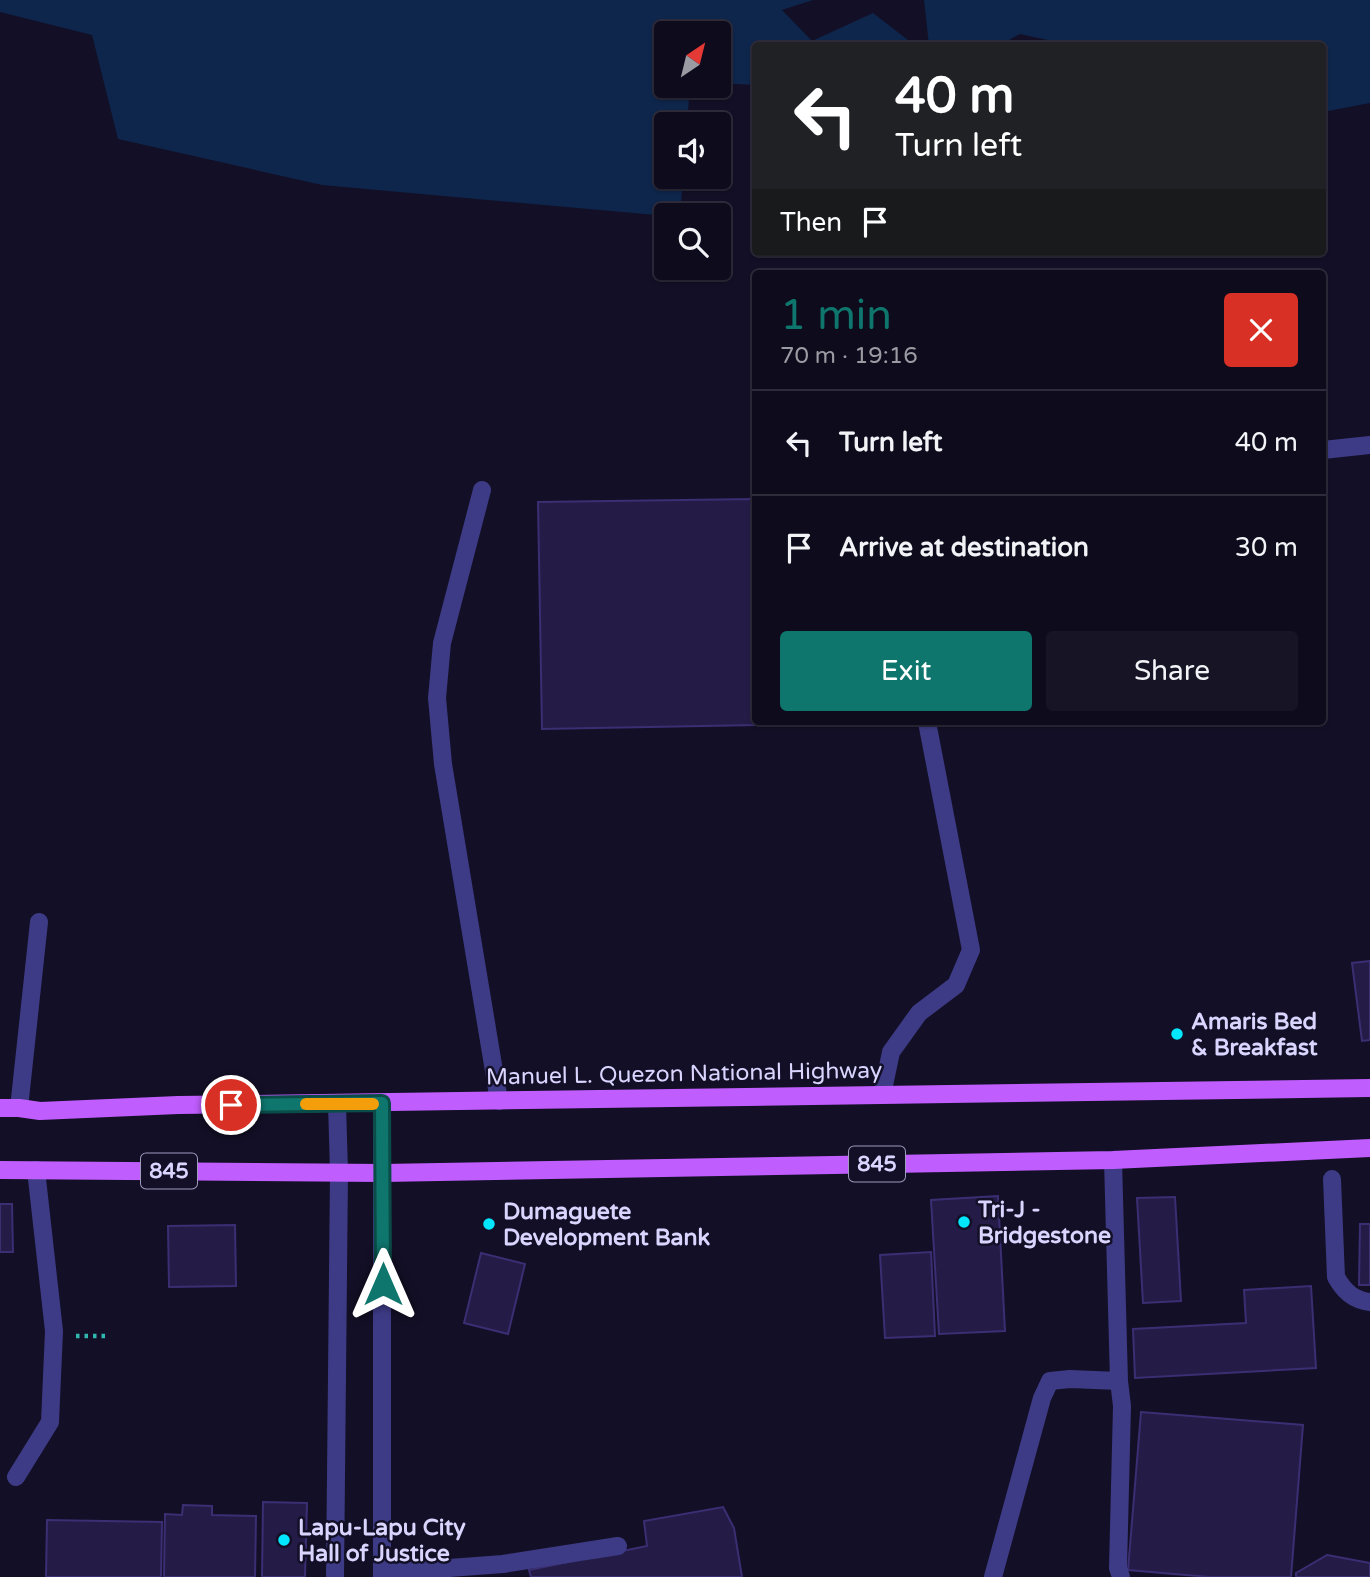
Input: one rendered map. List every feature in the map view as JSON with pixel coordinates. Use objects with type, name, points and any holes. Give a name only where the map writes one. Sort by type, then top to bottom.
[{"type":"main road","name":"Manuel L. Quezon National Highway","points":[[0,1108],[40,1111],[178,1105],[1370,1088]]},
{"type":"main road","name":"845","points":[[0,1170],[383,1173],[1113,1160],[1370,1148]]},
{"type":"street","points":[[1326,450],[1370,446]]},
{"type":"street","points":[[482,489],[442,643],[437,698],[443,764],[499,1101]]},
{"type":"street","points":[[882,1095],[891,1052],[919,1013],[956,985],[971,950],[928,725]]},
{"type":"street","points":[[19,1108],[40,922]]},
{"type":"street","points":[[382,1103],[382,1575],[503,1564],[618,1546]]},
{"type":"street","points":[[335,1577],[339,1172],[337,1104]]},
{"type":"street","points":[[1113,1160],[1122,1406],[1118,1568],[1121,1577]]},
{"type":"street","points":[[16,1477],[50,1422],[54,1331],[36,1170]]},
{"type":"street","points":[[1332,1179],[1336,1277],[1351,1296],[1370,1302]]},
{"type":"street","points":[[993,1577],[1042,1398],[1050,1381],[1119,1381]]},
{"type":"water","points":[[0,0],[813,0],[782,10],[812,41],[873,13],[908,42],[752,42],[752,85],[732,84],[732,21],[654,21],[654,98],[689,98],[688,112],[654,112],[654,189],[682,189],[681,203],[654,203],[654,215],[322,185],[118,139],[92,35],[0,12]]},
{"type":"water","points":[[924,0],[1370,0],[1370,103],[1326,111],[1326,42],[1057,42],[1020,34],[1005,42],[929,42]]},
{"type":"building","points":[[752,499],[752,725],[757,725],[542,729],[538,502]]},
{"type":"building","points":[[1370,961],[1370,1040],[1362,1041],[1352,963]]},
{"type":"building","points":[[998,1196],[1005,1331],[939,1334],[931,1200]]},
{"type":"building","points":[[1175,1197],[1181,1301],[1143,1303],[1137,1198]]},
{"type":"building","points":[[0,1204],[12,1204],[13,1252],[0,1252]]},
{"type":"building","points":[[1360,1224],[1370,1224],[1370,1285],[1359,1285]]},
{"type":"building","points":[[235,1225],[236,1286],[169,1287],[168,1226]]},
{"type":"building","points":[[931,1252],[935,1336],[885,1338],[880,1255]]},
{"type":"building","points":[[481,1253],[525,1264],[508,1334],[464,1323]]},
{"type":"building","points":[[1311,1286],[1316,1368],[1135,1378],[1133,1329],[1246,1323],[1244,1290]]},
{"type":"building","points":[[1141,1412],[1303,1425],[1291,1577],[1209,1577],[1128,1570]]},
{"type":"building","name":"Lapu-Lapu City Hall of Justice","points":[[263,1502],[307,1503],[305,1577],[262,1577]]},
{"type":"building","points":[[183,1505],[212,1506],[212,1515],[256,1516],[255,1577],[164,1577],[165,1514],[182,1515]]},
{"type":"building","points":[[723,1507],[734,1528],[742,1577],[531,1577],[529,1570],[647,1546],[644,1521]]},
{"type":"building","points":[[47,1520],[162,1522],[161,1577],[46,1577]]},
{"type":"building","points":[[1327,1555],[1370,1563],[1370,1577],[1296,1577],[1296,1573]]},
{"type":"slow traffic","points":[[306,1104],[373,1104]]},
{"type":"place","name":"Amaris Bed & Breakfast","points":[[1177,1034]]},
{"type":"place","name":"Tri-J - Bridgestone","points":[[964,1222]]},
{"type":"place","name":"Dumaguete Development Bank","points":[[489,1224]]},
{"type":"place","name":"Lapu-Lapu City Hall of Justice","points":[[284,1540]]},
{"type":"route","points":[[231,1105],[382,1103],[383,1284]]}]
